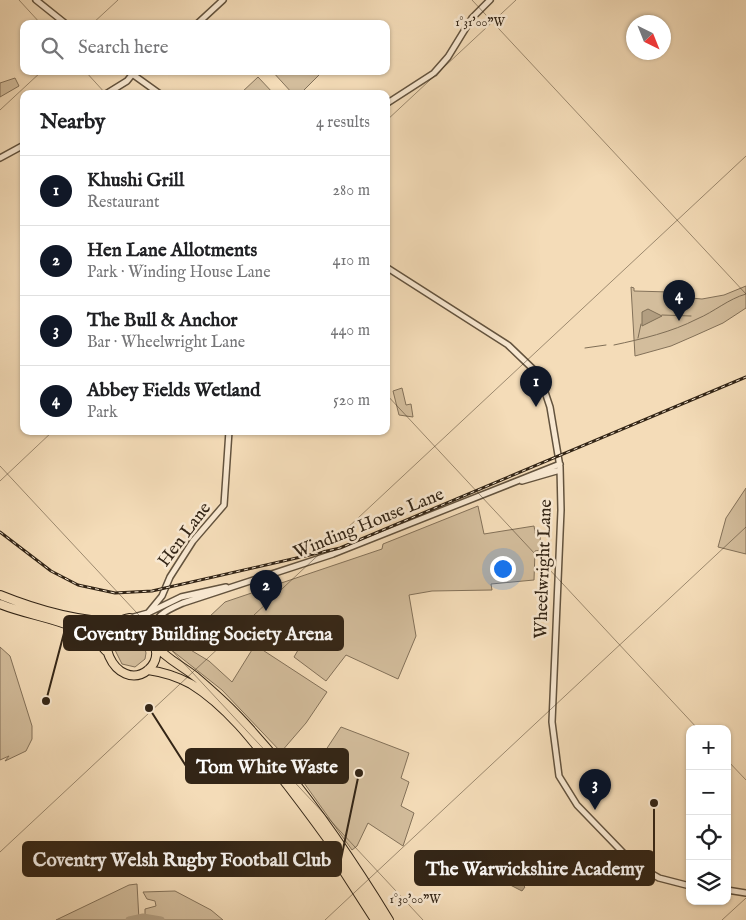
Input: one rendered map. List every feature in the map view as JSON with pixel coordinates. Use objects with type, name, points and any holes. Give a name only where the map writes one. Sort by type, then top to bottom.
[{"type":"highway","points":[[0,595],[29,606],[68,617],[116,622],[130,618],[138,622],[151,636],[160,652],[196,678],[236,714],[262,742],[321,818],[389,920]]},
{"type":"highway","points":[[0,604],[31,616],[80,629],[106,651],[113,664],[125,674],[133,675],[148,670],[179,678],[200,691],[230,718],[276,770],[322,830],[382,920]]},
{"type":"highway","points":[[106,651],[109,632],[116,622]]},
{"type":"highway","points":[[148,670],[155,658],[154,644]]},
{"type":"highway","points":[[276,770],[334,855],[375,920]]},
{"type":"street","points":[[36,0],[61,20]]},
{"type":"street","points":[[202,20],[223,0]]},
{"type":"street","points":[[390,101],[434,73],[448,57],[472,18],[490,0]]},
{"type":"street","points":[[111,90],[128,75]]},
{"type":"street","points":[[136,75],[155,90]]},
{"type":"street","points":[[0,158],[20,147]]},
{"type":"street","name":"Wheelwright Lane","points":[[390,270],[508,345],[525,361],[541,382],[549,400],[560,464],[561,510],[552,722],[558,773],[565,789],[576,806],[633,864],[659,878],[686,885]]},
{"type":"street","name":"Hen Lane","points":[[148,613],[162,596],[170,577],[193,541],[224,505],[229,435]]},
{"type":"street","name":"Winding House Lane","points":[[160,615],[188,601],[287,571],[333,554],[478,494],[560,464]]},
{"type":"street","name":"Winding House Lane","points":[[478,494],[560,470]]},
{"type":"street","name":"Winding House Lane","points":[[130,618],[148,613],[198,592],[240,585]]},
{"type":"street","name":"Hen Lane","points":[[160,615],[163,606],[162,596]]},
{"type":"street","points":[[151,636],[154,623],[160,615]]},
{"type":"street","points":[[731,891],[746,893]]},
{"type":"shaded area","points":[[276,75],[319,75],[304,90],[289,90]]},
{"type":"shaded area","points":[[258,77],[270,90],[244,90]]},
{"type":"shaded area","points":[[15,78],[19,86],[0,97],[0,83]]},
{"type":"shaded area","points":[[746,286],[746,308],[723,323],[671,346],[635,356],[631,287],[634,288],[634,291],[670,292],[702,299],[724,295]]},
{"type":"shaded area","points":[[648,309],[662,316],[642,326],[642,312]]},
{"type":"shaded area","points":[[402,388],[406,405],[411,404],[413,417],[399,415],[393,391]]},
{"type":"shaded area","points":[[746,488],[746,554],[718,547],[726,518]]},
{"type":"shaded area","points":[[478,506],[484,534],[534,526],[536,537],[540,536],[541,550],[535,551],[534,580],[491,584],[492,590],[432,591],[409,595],[416,636],[398,679],[346,655],[326,681],[294,657],[305,638],[308,639],[313,634],[308,630],[309,624],[291,618],[277,648],[208,618],[225,602],[382,549],[383,544]]},
{"type":"shaded area","points":[[125,627],[134,629],[133,633],[139,644],[144,645],[146,653],[145,659],[135,667],[122,664],[112,644],[115,633]]},
{"type":"shaded area","points":[[163,630],[174,640],[209,661],[232,682],[255,645],[327,692],[306,723],[281,752],[222,690],[160,641],[158,634]]},
{"type":"shaded area","points":[[0,647],[10,656],[32,726],[32,739],[26,751],[5,761],[9,756],[0,760]]},
{"type":"shaded area","points":[[341,727],[409,753],[401,778],[409,782],[401,806],[414,813],[403,846],[368,823],[357,846],[352,850],[304,783]]},
{"type":"shaded area","points":[[490,872],[517,879],[525,887],[522,891],[489,874]]},
{"type":"shaded area","points":[[137,884],[139,920],[56,920],[129,885]]},
{"type":"shaded area","points":[[175,891],[211,910],[223,920],[145,920],[145,909],[156,906],[155,901],[147,899],[143,892]]},
{"type":"waterway","points":[[614,345],[646,338],[677,328],[746,294]]},
{"type":"waterway","points":[[662,315],[691,316]]},
{"type":"waterway","points":[[638,338],[641,324]]},
{"type":"waterway","points":[[585,348],[606,345]]},
{"type":"waterway","points":[[129,920],[143,917],[161,920]]},
{"type":"railway","points":[[0,532],[51,571],[78,585],[115,593],[152,591],[340,548],[746,377]]},
{"type":"place","name":"Abbey Fields Wetland","points":[[679,321]]},
{"type":"place","name":"Khushi Grill","points":[[536,407]]},
{"type":"place","name":"Hen Lane Allotments","points":[[266,611]]},
{"type":"place","name":"Coventry Building Society Arena","points":[[46,701]]},
{"type":"place","name":"Tom White Waste","points":[[149,708]]},
{"type":"place","name":"Coventry Welsh Rugby Football Club","points":[[359,773]]},
{"type":"place","name":"The Warwickshire Academy","points":[[654,803]]},
{"type":"place","name":"The Bull & Anchor","points":[[595,810]]}]
